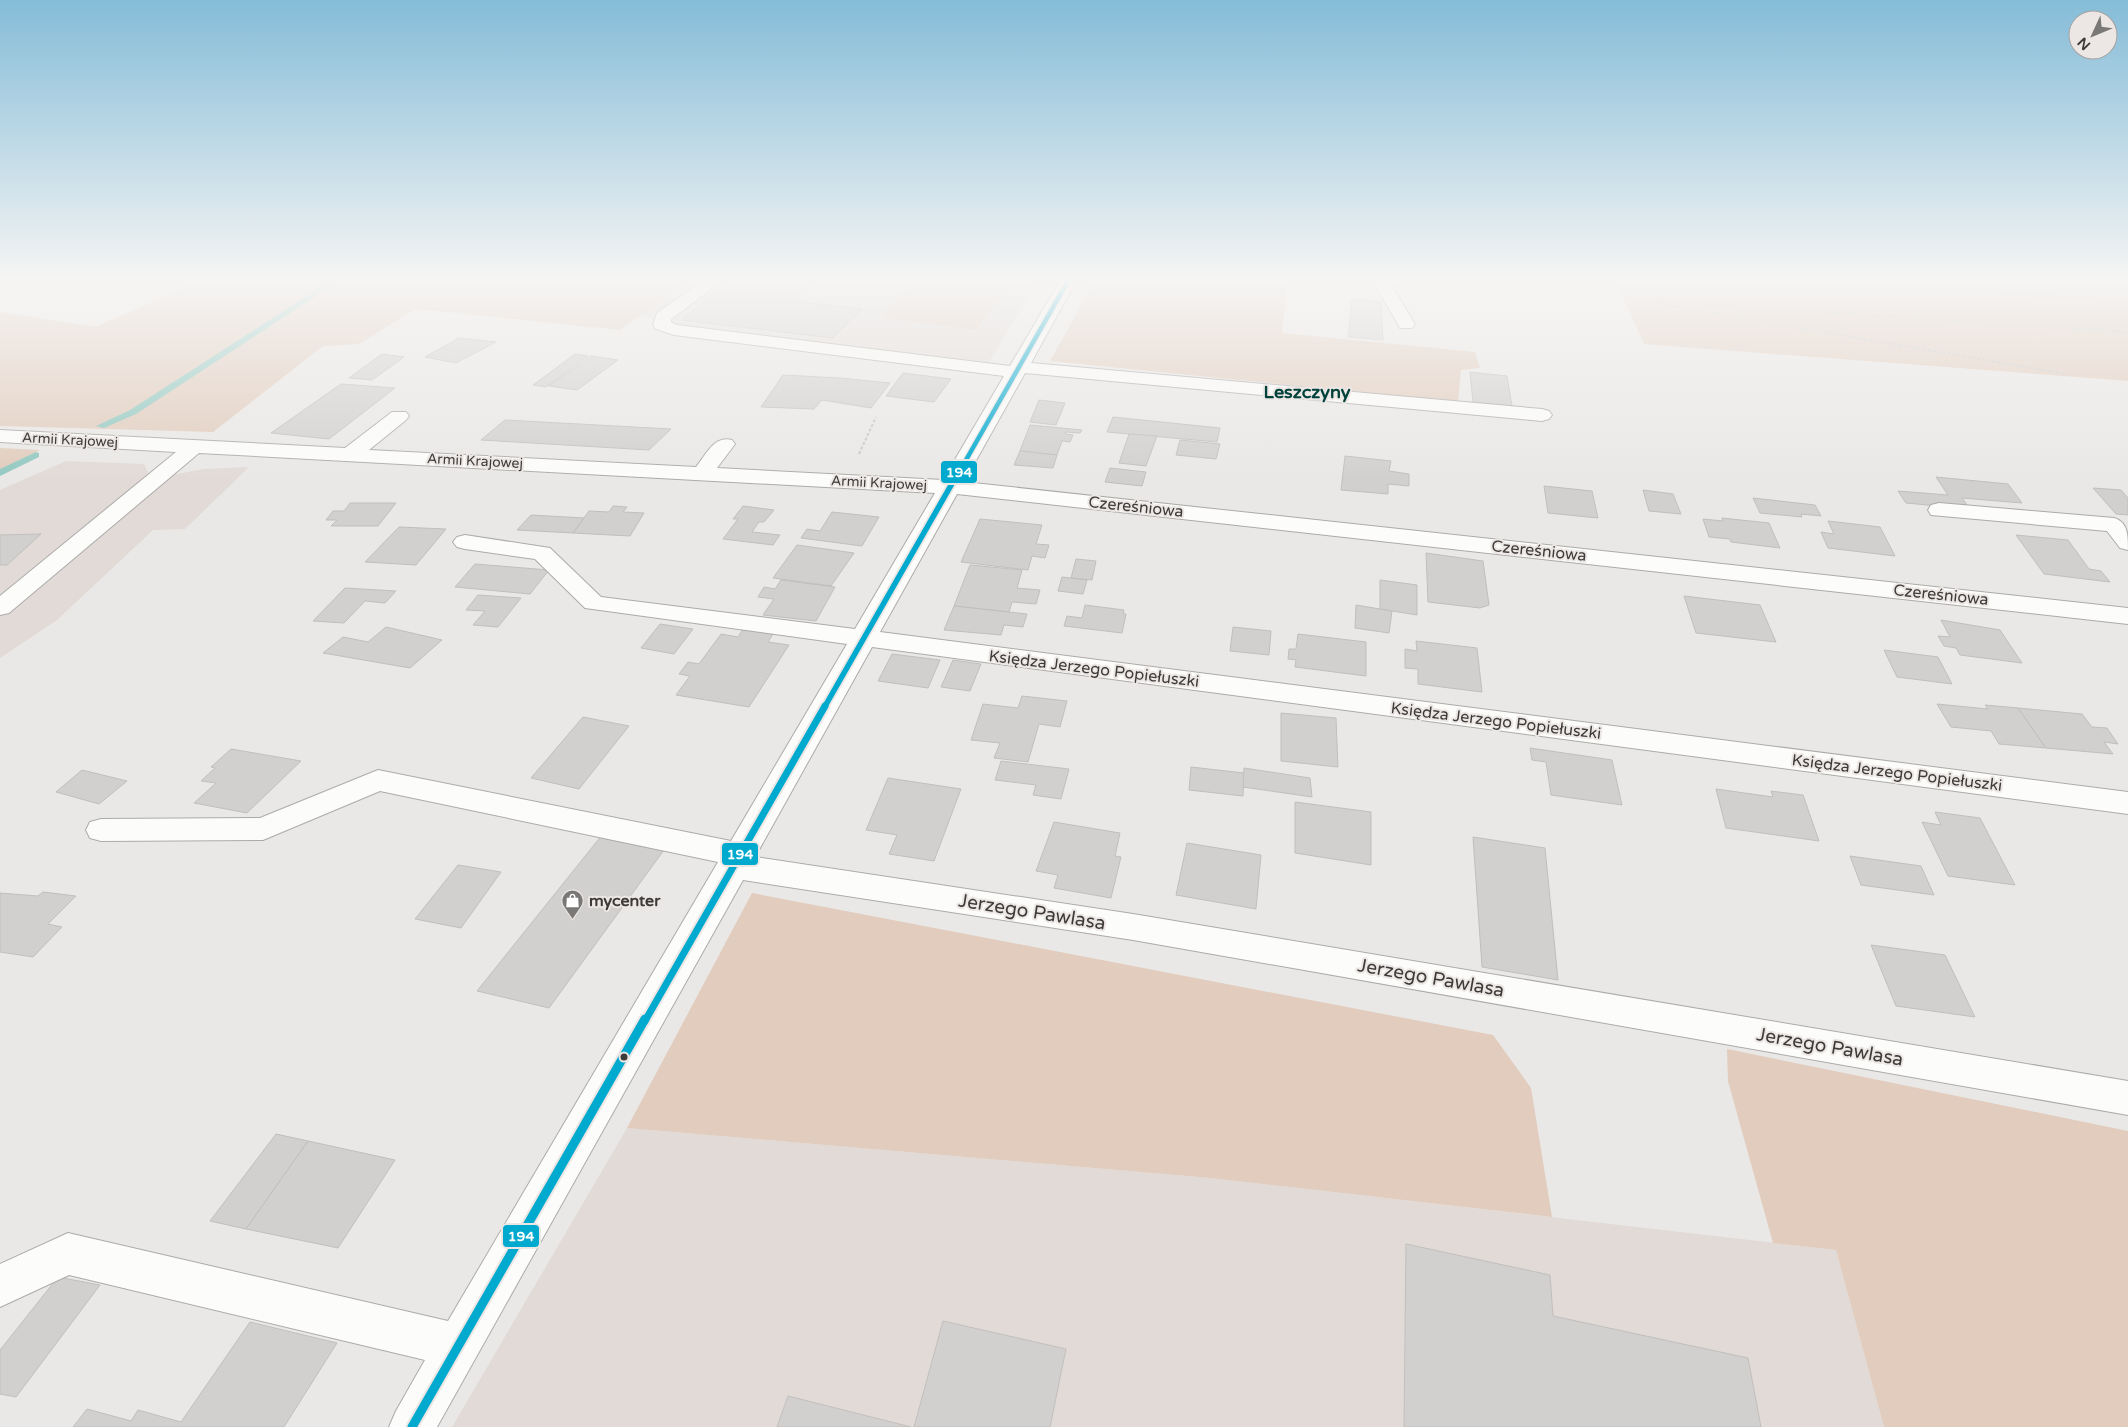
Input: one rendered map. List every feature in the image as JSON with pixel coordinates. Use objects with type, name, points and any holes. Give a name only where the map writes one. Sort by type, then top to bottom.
[{"type":"street","points":[[825,348],[1018,370],[1542,415]]},
{"type":"street","points":[[412,1427],[1031,348]]},
{"type":"street","points":[[349,455],[399,416]]},
{"type":"street","name":"Armii Krajowej","points":[[0,436],[950,487]]},
{"type":"street","points":[[702,473],[725,444]]},
{"type":"street","points":[[0,608],[194,447]]},
{"type":"street","name":"Czereśniowa","points":[[950,487],[2128,616]]},
{"type":"street","points":[[1939,510],[2114,525],[2128,543]]},
{"type":"street","name":"Księdza Jerzego Popiełuszki","points":[[465,542],[542,553],[594,603],[2128,803]]},
{"type":"street","name":"Jerzego Pawlasa","points":[[101,830],[263,829],[378,780],[737,861],[2128,1098]]},
{"type":"street","points":[[0,1286],[68,1254],[459,1346]]},
{"type":"path","points":[[1914,348],[2066,374]]},
{"type":"path","points":[[856,462],[876,417]]},
{"type":"shaded area","points":[[0,348],[321,348],[213,432],[0,426]]},
{"type":"shaded area","points":[[861,348],[998,348],[989,362]]},
{"type":"shaded area","points":[[1058,348],[1430,348],[1475,352],[1480,368],[1461,370],[1458,402],[1050,361]]},
{"type":"shaded area","points":[[1691,348],[2128,348],[2128,381]]},
{"type":"shaded area","points":[[0,448],[40,450],[0,470]]},
{"type":"shaded area","points":[[66,461],[144,464],[148,473],[177,474],[204,469],[249,467],[185,529],[153,530],[57,620],[0,658],[0,490]]},
{"type":"shaded area","points":[[752,893],[1493,1035],[1531,1088],[1552,1217],[1211,1178],[627,1128]]},
{"type":"shaded area","points":[[1727,1049],[2128,1131],[2128,1427],[1884,1427],[1836,1250],[1773,1243],[1728,1081]]},
{"type":"shaded area","points":[[627,1128],[1211,1178],[1836,1250],[1884,1427],[452,1427]]},
{"type":"building","points":[[442,348],[485,348],[456,363],[425,357]]},
{"type":"building","points":[[382,354],[404,357],[372,380],[349,378]]},
{"type":"building","points":[[575,354],[588,356],[546,387],[533,385]]},
{"type":"building","points":[[591,356],[618,360],[577,390],[549,386]]},
{"type":"building","points":[[1470,372],[1507,376],[1512,406],[1473,402]]},
{"type":"building","points":[[903,373],[951,379],[934,402],[886,396]]},
{"type":"building","points":[[783,375],[890,383],[871,408],[822,400],[814,409],[761,407]]},
{"type":"building","points":[[341,384],[395,388],[329,439],[271,433]]},
{"type":"building","points":[[1039,400],[1065,403],[1056,425],[1030,422]]},
{"type":"building","points":[[1113,417],[1220,428],[1217,442],[1107,432]]},
{"type":"building","points":[[505,420],[671,429],[649,450],[481,440]]},
{"type":"building","points":[[1030,425],[1082,430],[1080,433],[1066,432],[1065,434],[1073,435],[1070,442],[1062,441],[1057,455],[1020,451]]},
{"type":"building","points":[[1129,434],[1157,436],[1146,466],[1119,463]]},
{"type":"building","points":[[1180,440],[1220,444],[1216,459],[1176,455]]},
{"type":"building","points":[[1020,451],[1057,455],[1053,468],[1014,465]]},
{"type":"building","points":[[1345,456],[1391,461],[1389,471],[1409,474],[1409,486],[1388,484],[1388,494],[1341,490]]},
{"type":"building","points":[[1110,468],[1146,472],[1142,486],[1105,482]]},
{"type":"building","points":[[1936,477],[2008,484],[2022,503],[1962,498],[1970,509],[1906,503],[1898,491],[1948,495]]},
{"type":"building","points":[[1544,486],[1592,491],[1598,518],[1548,513]]},
{"type":"building","points":[[2093,488],[2121,490],[2128,498],[2128,515],[2116,514]]},
{"type":"building","points":[[1643,490],[1673,494],[1681,514],[1649,511]]},
{"type":"building","points":[[1753,498],[1815,505],[1821,516],[1801,514],[1802,517],[1760,513]]},
{"type":"building","points":[[350,503],[396,503],[378,526],[331,526],[337,520],[326,520],[333,511],[344,511]]},
{"type":"building","points":[[613,506],[627,507],[623,512],[644,513],[630,536],[573,533],[589,511],[609,512]]},
{"type":"building","points":[[743,506],[774,510],[764,522],[759,522],[752,532],[780,535],[773,545],[723,539],[738,519],[733,519]]},
{"type":"building","points":[[832,512],[879,517],[862,546],[801,538],[807,529],[820,531]]},
{"type":"building","points":[[531,515],[584,518],[573,533],[517,530]]},
{"type":"building","points":[[1722,518],[1769,523],[1780,548],[1731,542],[1730,539],[1709,537],[1703,519],[1723,521]]},
{"type":"building","points":[[980,519],[1042,525],[1036,544],[1049,545],[1045,558],[1032,556],[1028,570],[961,562]]},
{"type":"building","points":[[1828,521],[1880,527],[1895,556],[1828,548],[1821,532],[1834,534]]},
{"type":"building","points":[[399,527],[446,529],[416,565],[365,562]]},
{"type":"building","points":[[41,534],[7,565],[0,565],[0,535]]},
{"type":"building","points":[[2016,535],[2068,540],[2089,569],[2101,571],[2110,582],[2044,574]]},
{"type":"building","points":[[797,545],[854,553],[831,586],[773,578]]},
{"type":"building","points":[[1426,553],[1483,561],[1489,605],[1480,608],[1428,602]]},
{"type":"building","points":[[1076,559],[1096,561],[1092,580],[1071,578]]},
{"type":"building","points":[[475,564],[549,570],[530,594],[455,587]]},
{"type":"building","points":[[970,565],[1022,570],[1017,588],[1040,590],[1036,604],[1012,602],[1009,612],[954,606]]},
{"type":"building","points":[[1062,577],[1087,580],[1083,594],[1058,591]]},
{"type":"building","points":[[781,580],[835,587],[816,621],[763,615],[774,599],[758,597],[764,587],[775,589]]},
{"type":"building","points":[[1380,580],[1417,585],[1417,615],[1380,609]]},
{"type":"building","points":[[345,588],[396,591],[385,603],[365,601],[344,623],[313,621]]},
{"type":"building","points":[[478,595],[521,598],[498,627],[473,625],[485,611],[466,610]]},
{"type":"building","points":[[1684,596],[1760,605],[1776,642],[1696,633]]},
{"type":"building","points":[[1085,605],[1124,610],[1123,614],[1126,614],[1122,633],[1064,626],[1067,616],[1082,618]]},
{"type":"building","points":[[1356,605],[1392,611],[1389,633],[1355,628]]},
{"type":"building","points":[[954,606],[1027,614],[1023,627],[1004,625],[1001,635],[944,630]]},
{"type":"building","points":[[1941,620],[2000,630],[2022,663],[1960,655],[1956,648],[1944,646],[1938,636],[1950,637]]},
{"type":"building","points":[[660,624],[693,629],[674,654],[641,648]]},
{"type":"building","points":[[386,627],[442,640],[410,668],[323,653],[343,637],[368,642]]},
{"type":"building","points":[[1233,627],[1271,631],[1269,655],[1230,651]]},
{"type":"building","points":[[743,629],[773,634],[768,642],[789,645],[749,707],[676,695],[690,676],[679,674],[688,662],[699,664],[721,634],[738,637]]},
{"type":"building","points":[[1298,634],[1366,642],[1366,676],[1295,667],[1296,660],[1288,659],[1289,649],[1296,649]]},
{"type":"building","points":[[1416,641],[1477,648],[1482,692],[1418,684],[1418,669],[1405,668],[1405,649],[1417,651]]},
{"type":"building","points":[[1884,650],[1938,657],[1952,684],[1897,677]]},
{"type":"building","points":[[892,654],[940,660],[928,688],[878,681]]},
{"type":"building","points":[[953,660],[981,664],[970,691],[941,687]]},
{"type":"building","points":[[1022,696],[1067,701],[1060,727],[1039,724],[1028,762],[994,758],[1000,743],[971,740],[983,704],[1018,708]]},
{"type":"building","points":[[1937,704],[1988,709],[1985,705],[2018,708],[2046,748],[1999,744],[1991,731],[1951,727]]},
{"type":"building","points":[[2018,708],[2082,714],[2092,727],[2107,728],[2118,744],[2104,742],[2113,754],[2046,748]]},
{"type":"building","points":[[1281,713],[1336,718],[1338,767],[1281,761]]},
{"type":"building","points":[[583,717],[629,726],[579,789],[531,778]]},
{"type":"building","points":[[1530,748],[1612,760],[1622,805],[1551,795],[1546,762],[1532,760]]},
{"type":"building","points":[[231,749],[301,761],[247,813],[194,803],[216,783],[201,781],[215,768],[211,767]]},
{"type":"building","points":[[1001,761],[1069,769],[1061,799],[1033,795],[1036,785],[995,780]]},
{"type":"building","points":[[1191,767],[1244,773],[1243,796],[1189,790]]},
{"type":"building","points":[[1244,768],[1310,778],[1312,797],[1243,787]]},
{"type":"building","points":[[82,770],[127,781],[99,804],[56,792]]},
{"type":"building","points":[[888,778],[961,789],[934,861],[889,854],[897,835],[866,830]]},
{"type":"building","points":[[1716,789],[1773,797],[1771,791],[1803,795],[1819,841],[1726,828]]},
{"type":"building","points":[[1295,802],[1371,812],[1371,865],[1295,853]]},
{"type":"building","points":[[1935,812],[1980,818],[2015,885],[1948,876],[1922,822],[1941,825]]},
{"type":"building","points":[[1054,822],[1120,833],[1115,856],[1121,857],[1111,898],[1054,888],[1058,875],[1036,871]]},
{"type":"building","name":"mycenter","points":[[602,835],[664,850],[549,1008],[477,991]]},
{"type":"building","points":[[1473,837],[1545,848],[1558,980],[1482,967]]},
{"type":"building","points":[[1187,843],[1261,855],[1256,909],[1176,895]]},
{"type":"building","points":[[1850,856],[1921,866],[1934,895],[1861,885]]},
{"type":"building","points":[[458,865],[501,872],[461,928],[415,919]]},
{"type":"building","points":[[43,892],[76,896],[48,924],[62,927],[33,957],[0,952],[0,893],[38,896]]},
{"type":"building","points":[[1871,945],[1945,955],[1975,1017],[1896,1006]]},
{"type":"building","points":[[276,1134],[308,1141],[246,1229],[210,1221]]},
{"type":"building","points":[[308,1141],[395,1160],[338,1248],[246,1229]]},
{"type":"building","points":[[1406,1244],[1550,1275],[1553,1316],[1748,1358],[1761,1427],[1404,1427]]},
{"type":"building","points":[[58,1277],[100,1285],[16,1397],[0,1394],[0,1350]]},
{"type":"building","points":[[943,1321],[1066,1349],[1050,1427],[914,1427]]},
{"type":"building","points":[[250,1322],[337,1343],[284,1427],[73,1427],[87,1409],[131,1421],[138,1410],[181,1422]]},
{"type":"building","points":[[788,1396],[911,1427],[777,1427]]},
{"type":"waterway","points":[[101,426],[133,412],[232,348]]},
{"type":"waterway","points":[[0,473],[36,455]]},
{"type":"transit line","name":"194","points":[[412,1427],[1030,348]]},
{"type":"place","name":"mycenter","points":[[573,920]]},
{"type":"district","name":"Leszczyny","points":[[1307,392]]}]
